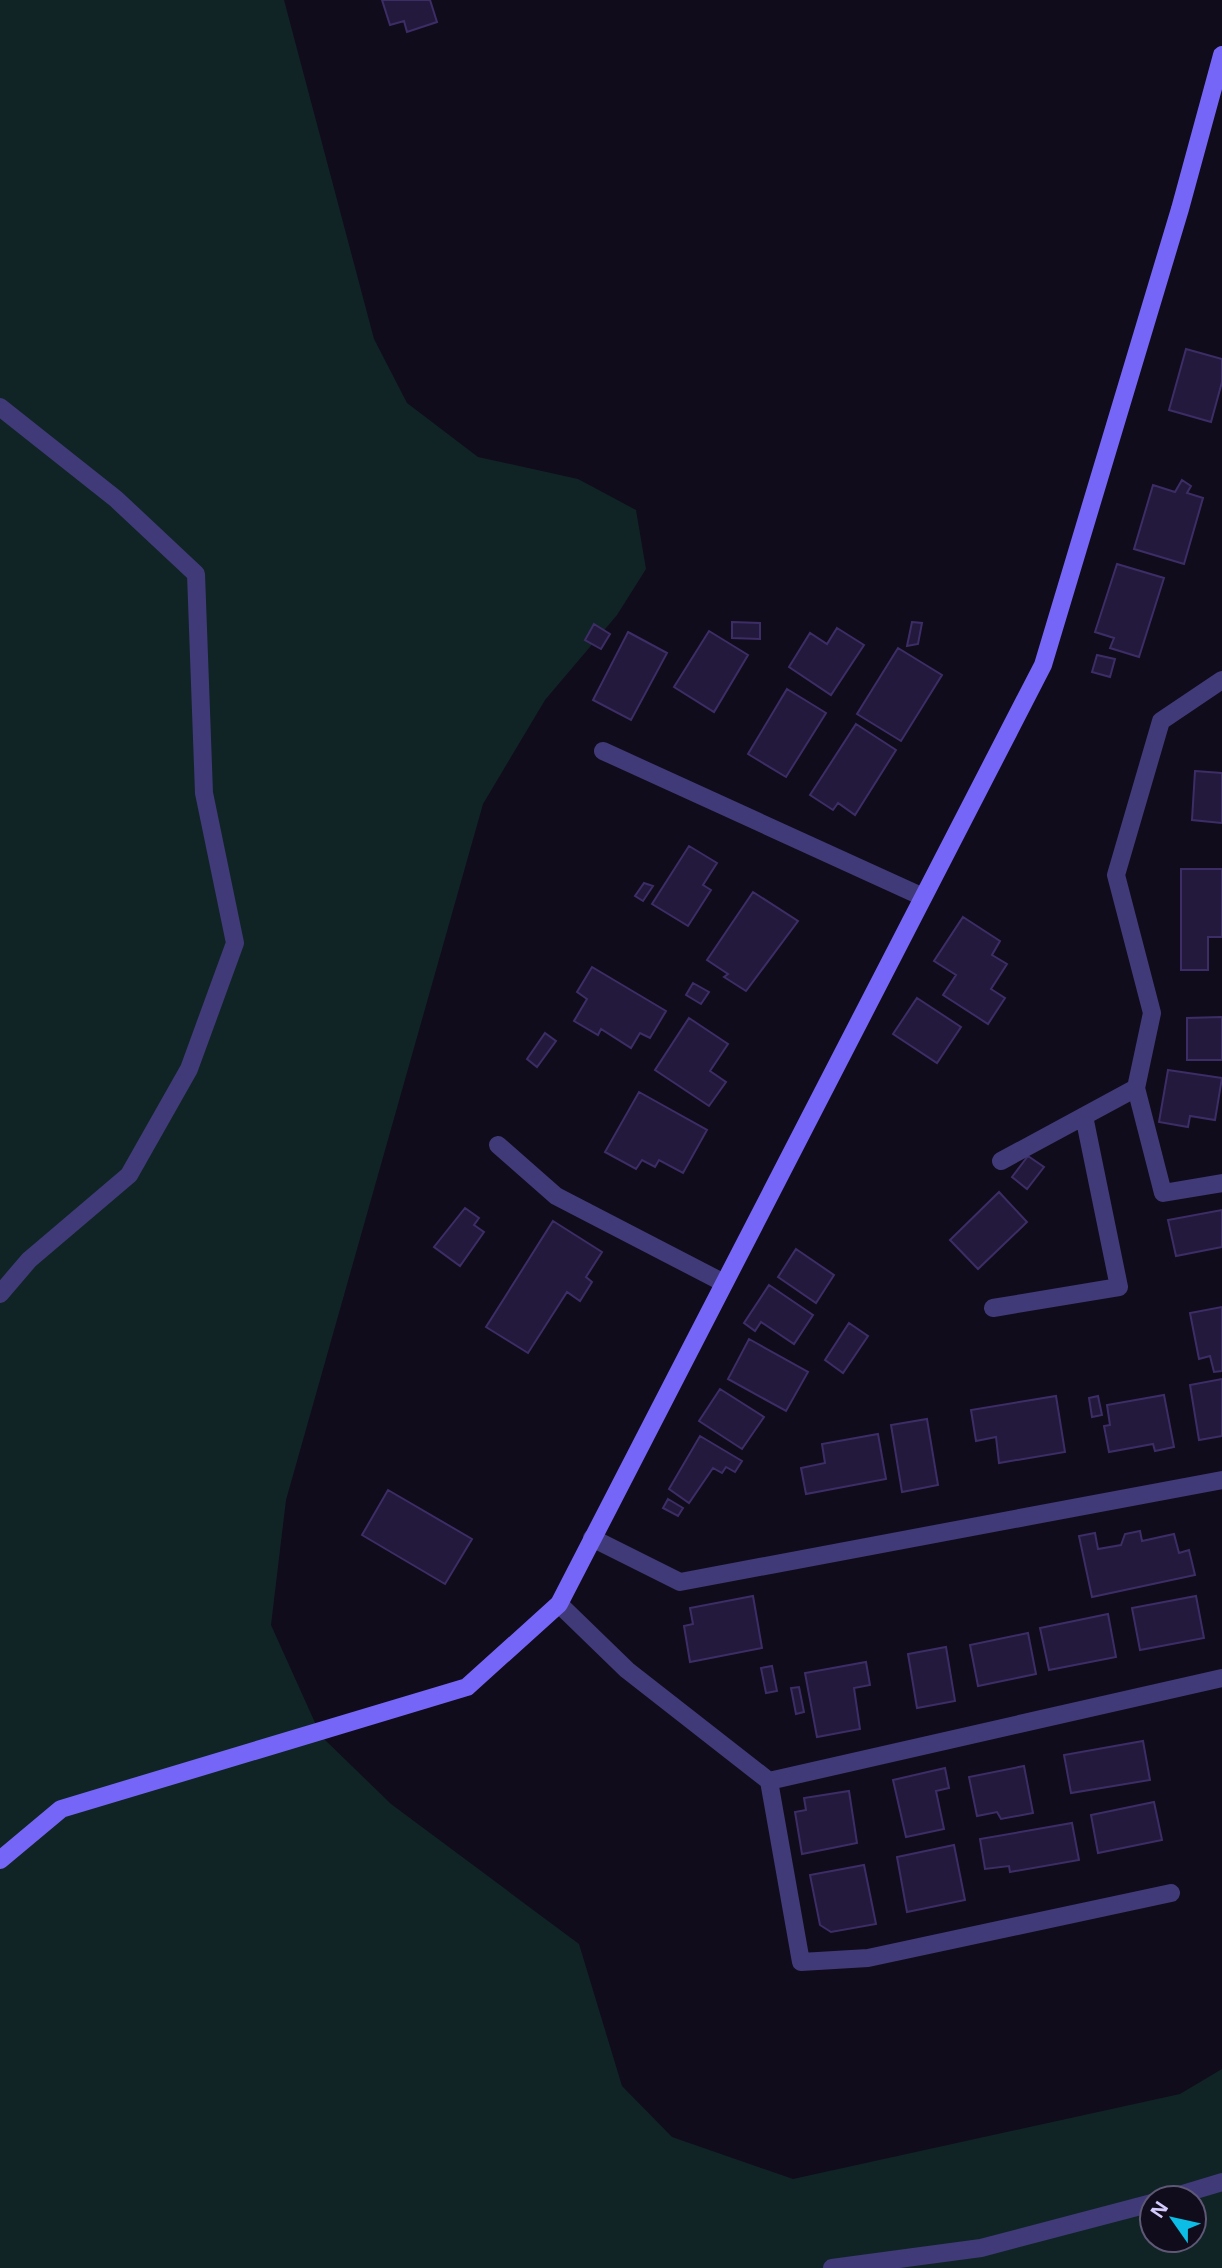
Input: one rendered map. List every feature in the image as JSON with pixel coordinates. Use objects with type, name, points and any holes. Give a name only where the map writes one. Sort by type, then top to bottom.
[{"type":"street","points":[[0,1860],[61,1809],[467,1687],[559,1604],[1043,665],[1180,209],[1222,55]]},
{"type":"street","points":[[0,407],[116,499],[196,574],[204,793],[235,943],[189,1069],[129,1175],[29,1260],[0,1294]]},
{"type":"street","points":[[1222,680],[1161,721],[1116,875],[1152,1013],[1136,1088],[1163,1193],[1222,1183]]},
{"type":"street","points":[[603,751],[923,898]]},
{"type":"street","points":[[1001,1161],[1136,1088]]},
{"type":"street","points":[[993,1308],[1119,1287],[1084,1116]]},
{"type":"street","points":[[498,1145],[556,1196],[724,1283]]},
{"type":"street","points":[[592,1538],[680,1582],[1222,1480]]},
{"type":"street","points":[[559,1604],[627,1670],[769,1781],[801,1962],[868,1958],[1171,1893]]},
{"type":"street","points":[[769,1781],[1222,1678]]},
{"type":"street","points":[[832,2268],[981,2248],[1138,2207]]},
{"type":"green space","points":[[0,0],[284,0],[374,339],[407,403],[478,457],[578,479],[636,510],[646,569],[617,615],[545,700],[483,804],[286,1500],[271,1625],[321,1736],[391,1804],[579,1944],[622,2086],[672,2137],[793,2179],[1180,2094],[1222,2069],[1222,2268],[0,2268]]},
{"type":"building","points":[[382,0],[430,0],[437,22],[407,32],[404,21],[390,25]]},
{"type":"building","points":[[1186,349],[1222,359],[1222,382],[1211,422],[1169,410]]},
{"type":"building","points":[[1182,480],[1191,486],[1187,493],[1203,498],[1184,564],[1134,549],[1153,485],[1175,492]]},
{"type":"building","points":[[1117,564],[1164,578],[1139,657],[1110,648],[1114,638],[1095,632]]},
{"type":"building","points":[[732,622],[760,623],[760,639],[732,638]]},
{"type":"building","points":[[912,622],[922,623],[918,644],[907,646]]},
{"type":"building","points":[[594,624],[610,634],[601,649],[585,640]]},
{"type":"building","points":[[837,628],[864,645],[831,695],[789,667],[810,633],[827,644]]},
{"type":"building","points":[[709,631],[748,655],[714,712],[674,687]]},
{"type":"building","points":[[628,632],[667,653],[631,720],[593,700]]},
{"type":"building","points":[[898,648],[942,675],[901,741],[857,714]]},
{"type":"building","points":[[1097,655],[1115,659],[1110,677],[1092,672]]},
{"type":"building","points":[[787,689],[826,713],[786,777],[748,754]]},
{"type":"building","points":[[856,724],[896,750],[855,815],[838,803],[833,810],[810,795]]},
{"type":"building","points":[[1195,771],[1222,773],[1222,823],[1192,820]]},
{"type":"building","points":[[689,846],[717,863],[703,885],[711,890],[688,926],[652,904]]},
{"type":"building","points":[[1181,869],[1222,869],[1222,937],[1208,937],[1208,970],[1181,970]]},
{"type":"building","points":[[644,883],[653,886],[643,901],[635,896]]},
{"type":"building","points":[[753,892],[798,921],[746,991],[724,977],[728,974],[707,960]]},
{"type":"building","points":[[963,917],[1000,941],[992,955],[1007,964],[991,989],[1005,998],[988,1024],[943,995],[956,975],[934,961]]},
{"type":"building","points":[[592,967],[666,1011],[650,1038],[640,1033],[631,1048],[601,1029],[598,1035],[574,1021],[587,999],[577,992]]},
{"type":"building","points":[[693,983],[709,992],[701,1004],[686,995]]},
{"type":"building","points":[[917,998],[961,1027],[937,1063],[893,1034]]},
{"type":"building","points":[[1222,1017],[1222,1060],[1187,1060],[1187,1018]]},
{"type":"building","points":[[689,1018],[728,1044],[710,1071],[726,1082],[709,1106],[655,1070]]},
{"type":"building","points":[[545,1033],[556,1041],[537,1067],[527,1059]]},
{"type":"building","points":[[1168,1070],[1222,1078],[1215,1120],[1190,1116],[1188,1127],[1159,1122]]},
{"type":"building","points":[[639,1092],[707,1130],[683,1173],[659,1160],[655,1167],[642,1160],[636,1169],[605,1152]]},
{"type":"building","points":[[1028,1156],[1044,1167],[1027,1189],[1012,1177]]},
{"type":"building","points":[[999,1192],[1027,1222],[978,1269],[950,1240]]},
{"type":"building","points":[[465,1208],[479,1218],[474,1225],[484,1232],[460,1266],[434,1247]]},
{"type":"building","points":[[1222,1210],[1222,1247],[1176,1256],[1168,1220]]},
{"type":"building","points":[[553,1221],[602,1252],[586,1277],[592,1282],[580,1301],[567,1292],[528,1353],[486,1327]]},
{"type":"building","points":[[796,1249],[834,1275],[816,1303],[778,1277]]},
{"type":"building","points":[[769,1285],[813,1315],[794,1344],[761,1322],[755,1331],[744,1323]]},
{"type":"building","points":[[1222,1307],[1222,1371],[1214,1372],[1210,1356],[1199,1359],[1190,1313]]},
{"type":"building","points":[[849,1323],[868,1336],[843,1373],[825,1360]]},
{"type":"building","points":[[749,1339],[808,1372],[786,1411],[728,1379]]},
{"type":"building","points":[[1222,1379],[1222,1436],[1199,1440],[1190,1385]]},
{"type":"building","points":[[720,1389],[764,1417],[742,1449],[699,1421]]},
{"type":"building","points":[[1164,1395],[1174,1447],[1155,1451],[1153,1444],[1109,1452],[1104,1426],[1110,1425],[1107,1405]]},
{"type":"building","points":[[1056,1396],[1065,1452],[999,1463],[996,1437],[976,1441],[971,1410]]},
{"type":"building","points":[[1098,1396],[1102,1415],[1092,1417],[1089,1398]]},
{"type":"building","points":[[927,1419],[938,1485],[902,1492],[891,1425]]},
{"type":"building","points":[[878,1434],[886,1479],[806,1494],[801,1468],[825,1463],[822,1444]]},
{"type":"building","points":[[700,1436],[742,1461],[735,1472],[726,1467],[722,1473],[713,1468],[689,1503],[669,1489]]},
{"type":"building","points":[[388,1490],[472,1539],[445,1584],[362,1535]]},
{"type":"building","points":[[668,1499],[683,1508],[678,1516],[663,1508]]},
{"type":"building","points":[[1140,1531],[1142,1541],[1174,1534],[1179,1553],[1189,1550],[1195,1575],[1092,1597],[1079,1536],[1095,1533],[1098,1549],[1121,1545],[1125,1534]]},
{"type":"building","points":[[753,1596],[762,1648],[690,1662],[684,1626],[693,1624],[690,1608]]},
{"type":"building","points":[[1196,1596],[1204,1638],[1140,1650],[1132,1608]]},
{"type":"building","points":[[1108,1614],[1116,1657],[1049,1670],[1040,1628]]},
{"type":"building","points":[[1028,1633],[1036,1674],[978,1686],[970,1645]]},
{"type":"building","points":[[946,1647],[955,1701],[917,1708],[908,1654]]},
{"type":"building","points":[[866,1662],[870,1685],[854,1688],[860,1729],[817,1737],[805,1673]]},
{"type":"building","points":[[772,1666],[777,1691],[766,1693],[761,1668]]},
{"type":"building","points":[[799,1687],[804,1712],[796,1714],[791,1688]]},
{"type":"building","points":[[1143,1741],[1150,1780],[1071,1793],[1064,1755]]},
{"type":"building","points":[[1024,1766],[1033,1813],[1001,1819],[997,1812],[977,1816],[969,1777]]},
{"type":"building","points":[[945,1768],[949,1788],[936,1791],[944,1829],[906,1837],[893,1780]]},
{"type":"building","points":[[849,1791],[857,1843],[802,1854],[795,1812],[806,1810],[804,1798]]},
{"type":"building","points":[[1154,1802],[1162,1840],[1098,1853],[1091,1815]]},
{"type":"building","points":[[1072,1823],[1079,1860],[1010,1872],[1009,1866],[985,1869],[980,1839]]},
{"type":"building","points":[[954,1845],[965,1900],[907,1912],[897,1857]]},
{"type":"building","points":[[864,1865],[876,1924],[831,1932],[820,1925],[810,1875]]}]
